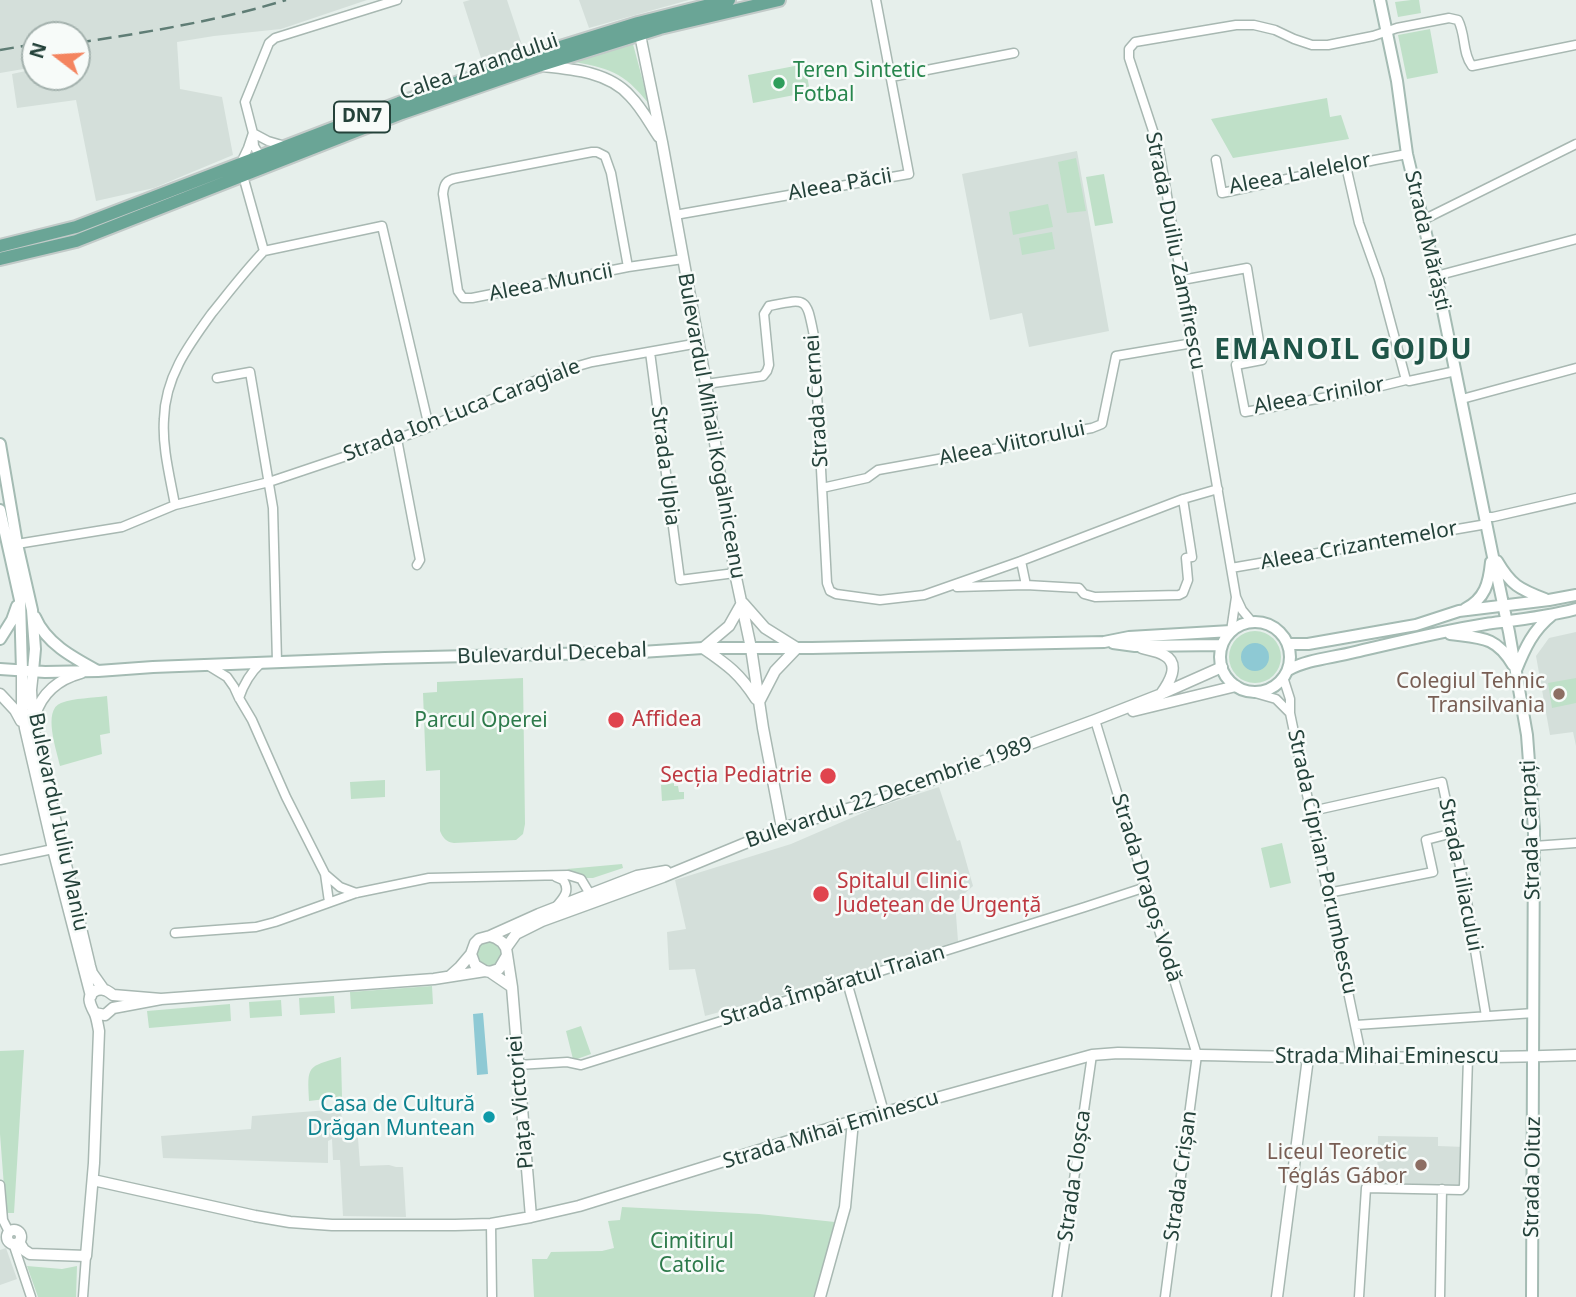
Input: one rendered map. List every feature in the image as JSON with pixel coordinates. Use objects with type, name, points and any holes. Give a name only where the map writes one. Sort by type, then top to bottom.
[{"type":"main road","name":"Calea Zarandului","points":[[0,259],[76,242],[262,162],[729,0]]},
{"type":"main road","name":"Calea Zarandului","points":[[262,162],[286,147],[412,98],[541,53],[639,29],[779,0]]},
{"type":"main road","name":"Strada Mărăști","points":[[1380,0],[1397,80],[1407,154],[1436,276],[1504,606]]},
{"type":"main road","name":"Calea Zarandului","points":[[0,246],[76,227],[241,171]]},
{"type":"main road","name":"Bulevardul Iuliu Maniu","points":[[0,444],[17,544],[32,610],[35,649],[27,671]]},
{"type":"main road","name":"Bulevardul Iuliu Maniu","points":[[0,510],[2,531],[20,600],[27,671]]},
{"type":"main road","points":[[1492,552],[1514,584],[1524,591],[1549,600]]},
{"type":"main road","points":[[1288,644],[1308,644],[1416,625],[1459,611],[1475,603],[1485,592],[1492,552]]},
{"type":"main road","points":[[1459,611],[1576,595]]},
{"type":"main road","points":[[0,639],[20,600]]},
{"type":"main road","name":"Strada Carpați","points":[[1504,606],[1527,735],[1532,781],[1534,1056]]},
{"type":"main road","points":[[32,610],[38,624],[50,639],[67,654],[98,671]]},
{"type":"main road","points":[[1286,673],[1290,653],[1288,644],[1282,633],[1266,623],[1244,623],[1231,631],[1222,645],[1222,667],[1230,681],[1254,692],[1268,690],[1298,664],[1441,632],[1576,610]]},
{"type":"main road","points":[[1516,670],[1532,635],[1552,615]]},
{"type":"main road","name":"Bulevardul Decebal","points":[[1104,642],[1129,637],[1231,631]]},
{"type":"main road","points":[[1441,632],[1486,639],[1495,643],[1503,649],[1516,670]]},
{"type":"main road","name":"Bulevardul Decebal","points":[[0,670],[98,671],[276,662],[703,648],[1104,642],[1135,646],[1222,645]]},
{"type":"main road","name":"Strada Oituz","points":[[1532,1297],[1534,1056]]},
{"type":"street","points":[[262,162],[261,144],[253,133],[245,102],[267,45],[275,38],[397,0]]},
{"type":"street","name":"Aleea Păcii","points":[[675,215],[909,174],[876,0]]},
{"type":"street","points":[[1387,30],[1449,18],[1458,20],[1466,57],[1472,66],[1576,45]]},
{"type":"street","name":"Strada Duiliu Zamfirescu","points":[[1236,597],[1159,149],[1129,58],[1129,49],[1135,42],[1236,25],[1254,25],[1275,30],[1312,45],[1328,45],[1373,36],[1387,30]]},
{"type":"street","name":"Bulevardul Mihail Kogălniceanu","points":[[639,29],[699,343],[736,573],[782,828]]},
{"type":"street","points":[[891,77],[1014,53]]},
{"type":"street","points":[[538,66],[582,71],[623,88],[662,142]]},
{"type":"street","points":[[253,133],[286,147]]},
{"type":"street","points":[[253,133],[241,171],[264,251]]},
{"type":"street","points":[[1423,220],[1576,144]]},
{"type":"street","name":"Aleea Muncii","points":[[628,267],[611,173],[605,156],[597,152],[451,179],[444,186],[458,291],[463,298],[683,259]]},
{"type":"street","name":"Aleea Lalelelor","points":[[1216,160],[1222,193],[1407,154]]},
{"type":"street","points":[[1346,166],[1359,223],[1379,278],[1406,380]]},
{"type":"street","points":[[175,505],[164,437],[168,391],[179,363],[194,338],[237,281],[264,251],[382,226],[429,427]]},
{"type":"street","points":[[1436,276],[1576,239]]},
{"type":"street","name":"Aleea Crinilor","points":[[1182,280],[1247,268],[1262,360],[1236,365],[1245,412],[1456,371]]},
{"type":"street","name":"Strada Cernei","points":[[706,384],[763,376],[769,365],[764,314],[766,309],[797,300],[804,304],[809,312],[814,336],[827,583],[830,591],[880,600],[924,595],[947,587]]},
{"type":"street","name":"Strada Ion Luca Caragiale","points":[[17,544],[122,527],[175,505],[269,482],[397,439],[564,370],[592,362],[699,343]]},
{"type":"street","name":"Aleea Viitorului","points":[[822,488],[867,478],[878,470],[1092,428],[1102,424],[1116,356],[1193,344]]},
{"type":"street","name":"Strada Ulpia","points":[[650,352],[680,580],[736,573]]},
{"type":"street","points":[[1462,400],[1576,368]]},
{"type":"street","points":[[217,378],[250,372],[273,508],[276,662]]},
{"type":"street","points":[[397,439],[420,560],[417,565]]},
{"type":"street","points":[[947,587],[1183,499],[1218,489]]},
{"type":"street","name":"Aleea Crizantemelor","points":[[1231,568],[1486,521],[1493,517],[1576,498]]},
{"type":"street","points":[[947,587],[1026,585],[1079,588],[1084,594],[1095,597],[1171,596],[1184,593],[1188,580],[1186,558],[1192,557],[1183,499]]},
{"type":"street","points":[[1021,561],[1026,585]]},
{"type":"street","points":[[1236,597],[1252,622]]},
{"type":"street","points":[[1231,631],[1236,597]]},
{"type":"street","points":[[742,602],[765,628],[797,648],[775,671],[759,703],[740,676],[703,648],[729,626],[742,602]]},
{"type":"street","points":[[1135,646],[1163,654],[1171,660],[1172,678],[1159,695]]},
{"type":"street","points":[[239,698],[243,684],[261,663]]},
{"type":"street","points":[[209,665],[228,677],[253,720],[286,797],[325,874],[340,887],[356,893]]},
{"type":"street","name":"Bulevardul 22 Decembrie 1989","points":[[506,952],[511,939],[542,921],[684,869],[782,828],[875,801],[1095,720],[1222,667]]},
{"type":"street","name":"Bulevardul Iuliu Maniu","points":[[27,671],[32,690],[29,727],[53,849],[91,996]]},
{"type":"street","points":[[0,694],[29,727],[42,699],[58,683],[78,674],[98,671]]},
{"type":"street","points":[[1286,673],[1290,713]]},
{"type":"street","name":"Bulevardul 22 Decembrie 1989","points":[[1095,720],[1236,686]]},
{"type":"street","name":"Strada Ciprian Porumbescu","points":[[1248,691],[1276,699],[1290,713],[1362,1059]]},
{"type":"street","name":"Strada Dragoș Vodă","points":[[1095,720],[1197,1055]]},
{"type":"street","name":"Bulevardul Iuliu Maniu","points":[[29,727],[92,973],[108,992]]},
{"type":"street","name":"Strada Liliacului","points":[[1312,811],[1442,782],[1466,898],[1486,1016]]},
{"type":"street","points":[[1328,893],[1433,872],[1426,840],[1453,833]]},
{"type":"street","points":[[1534,846],[1576,844]]},
{"type":"street","points":[[0,860],[53,849]]},
{"type":"street","name":"Bulevardul 22 Decembrie 1989","points":[[490,936],[637,876],[684,869]]},
{"type":"street","points":[[325,874],[329,902]]},
{"type":"street","points":[[174,933],[256,927],[356,893],[429,878],[568,875],[581,879],[590,894]]},
{"type":"street","points":[[568,875],[580,886],[571,911]]},
{"type":"street","points":[[554,876],[563,880],[567,888],[556,907]]},
{"type":"street","name":"Strada Împăratul Traian","points":[[518,1065],[567,1062],[581,1065],[1146,887]]},
{"type":"street","points":[[161,999],[96,991],[89,1003],[104,1012],[161,999],[447,977],[488,971],[502,965],[506,952],[502,942],[490,936],[479,939],[472,948],[475,965],[488,971],[512,987]]},
{"type":"street","name":"Piața Victoriei","points":[[506,952],[512,987],[531,1217]]},
{"type":"street","points":[[447,977],[471,954]]},
{"type":"street","points":[[847,982],[884,1112]]},
{"type":"street","points":[[83,1297],[93,1180],[99,1031],[104,1012],[115,1002],[108,992]]},
{"type":"street","points":[[1356,1025],[1534,1013]]},
{"type":"street","name":"Strada Mihai Eminescu","points":[[93,1180],[290,1222],[332,1225],[491,1224],[579,1206],[853,1121],[1092,1055],[1118,1053],[1362,1059],[1576,1055]]},
{"type":"street","name":"Strada Cloșca","points":[[1057,1297],[1092,1055]]},
{"type":"street","name":"Strada Crișan","points":[[1165,1297],[1197,1055]]},
{"type":"street","points":[[1277,1297],[1308,1058]]},
{"type":"street","points":[[1359,1297],[1366,1188],[1461,1190],[1464,1187],[1468,1058]]},
{"type":"street","points":[[820,1297],[845,1207],[853,1121]]},
{"type":"street","points":[[0,1185],[3,1220],[31,1297]]},
{"type":"street","points":[[1440,1297],[1442,1189]]},
{"type":"street","points":[[491,1224],[492,1297]]},
{"type":"street","points":[[10,1239],[30,1254],[86,1256]]},
{"type":"shaded area","points":[[0,0],[367,0],[281,29],[177,42],[180,89],[222,97],[233,155],[154,188],[96,201],[76,100],[17,108],[12,74],[21,72],[21,91],[91,91],[91,21],[21,21],[21,69],[0,73]]},
{"type":"shaded area","points":[[507,0],[523,48],[482,61],[463,2]]},
{"type":"shaded area","points":[[579,0],[689,0],[589,28]]},
{"type":"shaded area","points":[[1077,151],[1109,331],[1029,347],[1022,313],[990,320],[962,174]]},
{"type":"shaded area","name":"Colegiul Tehnic Transilvania","points":[[1576,632],[1576,746],[1573,732],[1550,735],[1536,656],[1549,638]]},
{"type":"shaded area","name":"Spitalul Clinic Județean de Urgență","points":[[939,787],[957,841],[960,840],[973,886],[955,902],[958,941],[705,1016],[695,969],[669,970],[667,932],[686,929],[675,880],[791,844],[872,809]]},
{"type":"shaded area","points":[[341,1109],[341,1138],[358,1138],[360,1166],[403,1167],[406,1217],[343,1216],[340,1160],[333,1160],[332,1139],[328,1141],[328,1163],[163,1158],[161,1136],[251,1129],[252,1116]]},
{"type":"shaded area","name":"Liceul Teoretic Téglás Gábor","points":[[1378,1136],[1438,1137],[1438,1146],[1465,1147],[1464,1185],[1377,1183]]},
{"type":"shaded area","points":[[6,1248],[17,1279],[0,1285],[0,1250]]},
{"type":"green space","points":[[1419,0],[1421,13],[1398,17],[1395,2]]},
{"type":"green space","points":[[1430,29],[1438,73],[1407,79],[1398,35]]},
{"type":"green space","points":[[633,44],[649,104],[631,84],[614,73],[569,61]]},
{"type":"green space","name":"Teren Sintetic Fotbal","points":[[805,64],[810,92],[753,103],[748,75]]},
{"type":"green space","points":[[1327,98],[1330,117],[1341,115],[1349,139],[1233,158],[1211,119]]},
{"type":"green space","points":[[1076,158],[1086,211],[1067,213],[1058,162]]},
{"type":"green space","points":[[1104,174],[1113,223],[1095,226],[1086,177]]},
{"type":"green space","points":[[1048,204],[1053,227],[1013,235],[1009,212]]},
{"type":"green space","points":[[1052,232],[1055,249],[1022,255],[1019,238]]},
{"type":"green space","points":[[1255,631],[1274,638],[1281,657],[1274,676],[1255,683],[1236,676],[1229,657],[1236,638]]},
{"type":"green space","name":"Parcul Operei","points":[[523,678],[523,834],[516,840],[449,842],[440,831],[440,770],[426,771],[423,693],[437,692],[437,682]]},
{"type":"green space","points":[[1576,678],[1576,703],[1552,708],[1548,683]]},
{"type":"green space","points":[[107,696],[110,733],[100,735],[102,754],[60,766],[52,732],[52,714],[55,707],[72,700]]},
{"type":"green space","points":[[385,780],[385,797],[351,799],[350,782]]},
{"type":"green space","points":[[674,783],[679,792],[684,792],[684,799],[662,801],[661,785]]},
{"type":"green space","points":[[1282,843],[1291,883],[1270,888],[1261,848]]},
{"type":"green space","points":[[622,864],[623,868],[593,878],[585,878],[567,869]]},
{"type":"green space","points":[[489,941],[498,945],[502,954],[498,963],[489,967],[480,963],[476,954],[480,945]]},
{"type":"green space","points":[[432,986],[433,1004],[351,1009],[350,992]]},
{"type":"green space","points":[[334,996],[335,1013],[300,1015],[299,998]]},
{"type":"green space","points":[[281,1000],[282,1016],[250,1018],[249,1002]]},
{"type":"green space","points":[[230,1004],[231,1021],[149,1028],[147,1011]]},
{"type":"green space","points":[[581,1026],[591,1054],[573,1059],[566,1031]]},
{"type":"green space","points":[[24,1050],[14,1213],[6,1213],[0,1134],[0,1051]]},
{"type":"green space","points":[[341,1057],[342,1097],[309,1101],[308,1080],[311,1069]]},
{"type":"green space","name":"Cimitirul Catolic","points":[[622,1207],[759,1214],[835,1222],[814,1297],[534,1297],[532,1259],[547,1259],[551,1252],[602,1251],[614,1248],[608,1221],[620,1220]]},
{"type":"green space","points":[[27,1266],[62,1269],[77,1266],[76,1297],[38,1297]]},
{"type":"water","points":[[1255,643],[1265,647],[1269,657],[1265,667],[1255,671],[1245,667],[1241,657],[1245,647]]},
{"type":"water","points":[[483,1013],[488,1074],[477,1075],[473,1014]]},
{"type":"railway","points":[[91,41],[208,20],[286,0]]},
{"type":"railway","points":[[0,50],[21,46]]},
{"type":"place","name":"Teren Sintetic Fotbal","points":[[779,83]]},
{"type":"place","name":"Colegiul Tehnic Transilvania","points":[[1559,694]]},
{"type":"place","name":"Affidea","points":[[616,720]]},
{"type":"place","name":"Secția Pediatrie","points":[[828,776]]},
{"type":"place","name":"Spitalul Clinic Județean de Urgență","points":[[821,894]]},
{"type":"place","name":"Casa de Cultură Drăgan Muntean","points":[[489,1117]]},
{"type":"place","name":"Liceul Teoretic Téglás Gábor","points":[[1421,1165]]},
{"type":"district","name":"EMANOIL GOJDU","points":[[1344,351]]}]
